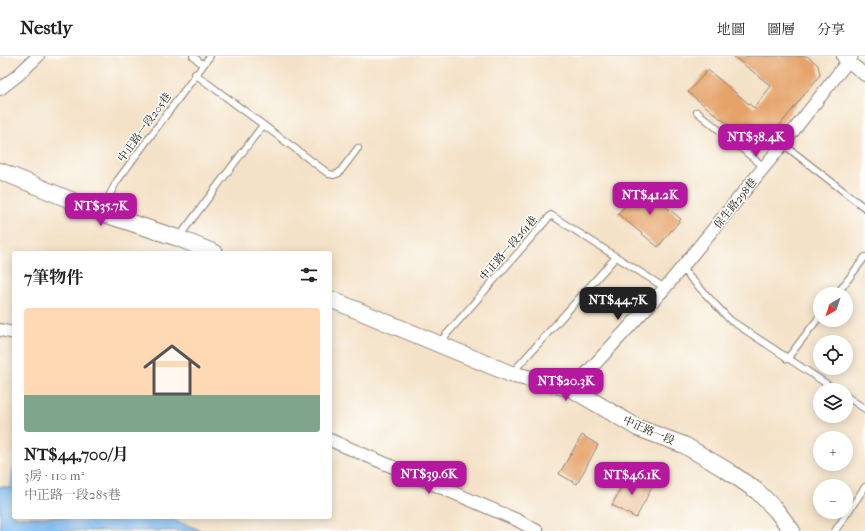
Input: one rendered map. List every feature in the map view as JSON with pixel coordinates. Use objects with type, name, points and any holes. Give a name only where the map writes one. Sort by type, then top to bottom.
[{"type":"street","points":[[0,89],[18,76],[38,56]]},
{"type":"street","points":[[847,58],[865,75]]},
{"type":"street","name":"保生路298巷","points":[[572,389],[665,288],[783,144],[847,58]]},
{"type":"street","points":[[0,170],[107,215],[178,238],[210,251]]},
{"type":"street","name":"中正路一段","points":[[332,300],[511,374],[572,389],[638,428],[684,445],[728,471],[756,491],[776,510],[792,531]]},
{"type":"street","points":[[0,330],[12,333]]},
{"type":"street","points":[[332,441],[517,520],[538,531]]},
{"type":"lane","points":[[193,56],[203,65]]},
{"type":"lane","name":"中正路一段205巷","points":[[107,215],[108,198],[117,181],[195,74],[210,56]]},
{"type":"lane","points":[[195,74],[329,174],[334,175],[339,173],[358,148]]},
{"type":"lane","points":[[697,112],[764,167]]},
{"type":"lane","points":[[178,238],[263,125]]},
{"type":"lane","points":[[783,144],[865,208]]},
{"type":"lane","name":"中正路一段261巷","points":[[439,343],[550,215],[665,288]]},
{"type":"lane","points":[[511,374],[616,257]]},
{"type":"lane","points":[[841,287],[865,257]]},
{"type":"lane","points":[[681,268],[730,320],[825,383]]},
{"type":"lane","points":[[787,358],[813,325]]},
{"type":"lane","points":[[853,400],[865,408]]},
{"type":"lane","points":[[835,531],[865,487]]},
{"type":"water","points":[[0,486],[12,489],[12,519],[170,519],[203,531],[0,531]]},
{"type":"building","points":[[733,56],[807,56],[818,65],[820,75],[764,145],[753,145],[688,92],[708,70],[754,108],[771,86]]},
{"type":"building","points":[[641,186],[681,219],[658,247],[618,214]]},
{"type":"building","points":[[582,435],[598,445],[577,484],[559,474]]},
{"type":"building","points":[[628,474],[652,487],[636,518],[612,505]]}]
